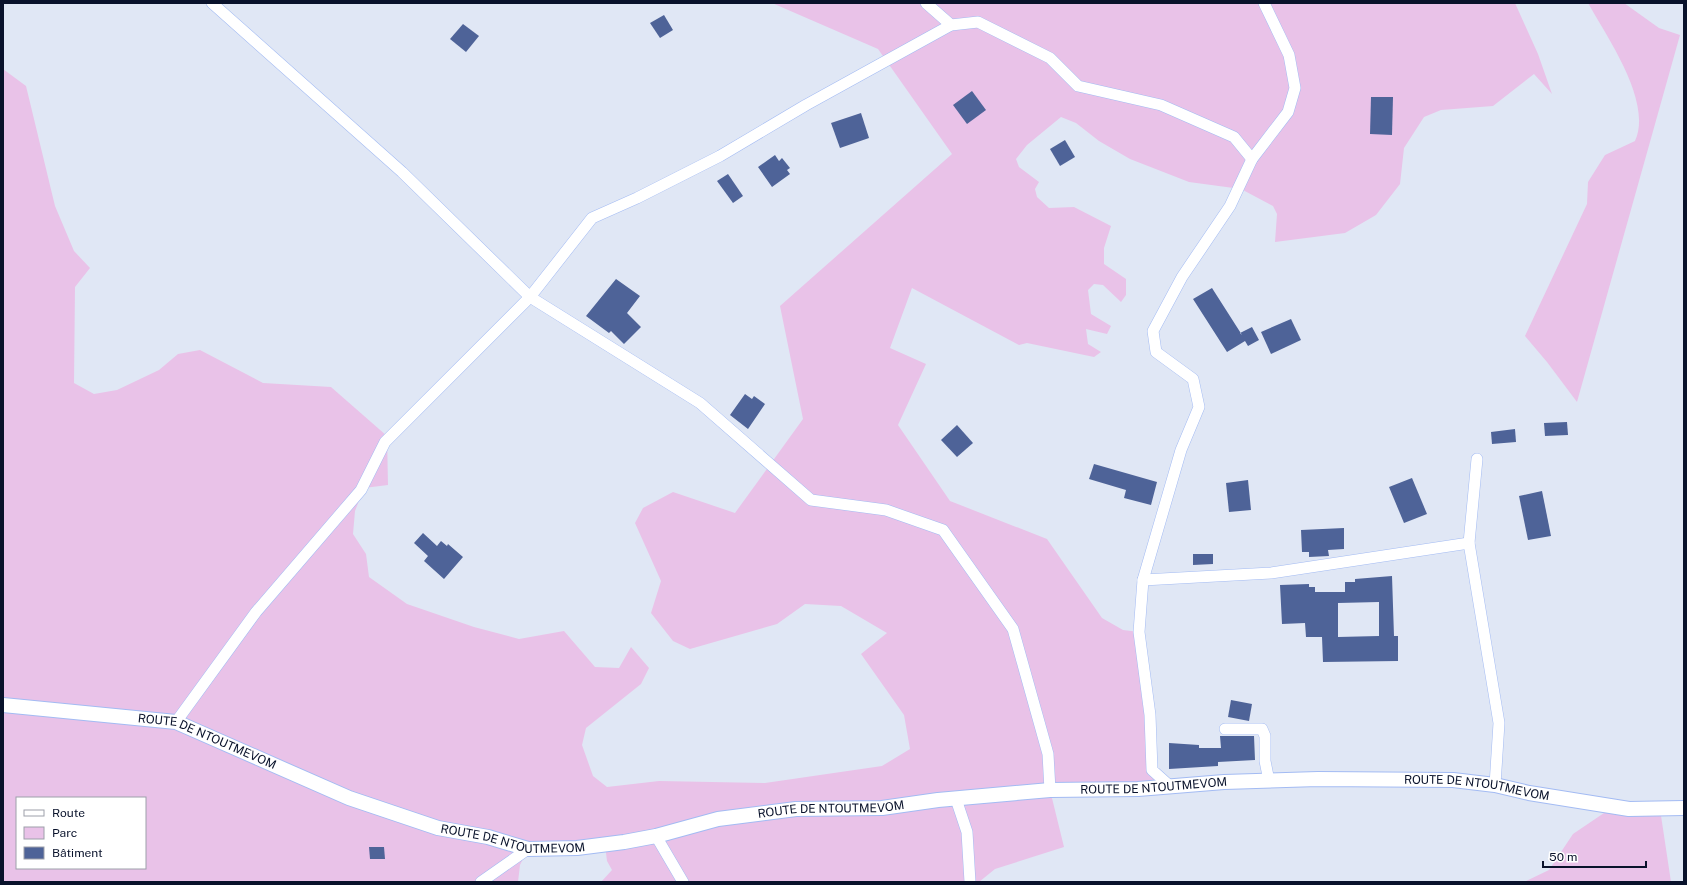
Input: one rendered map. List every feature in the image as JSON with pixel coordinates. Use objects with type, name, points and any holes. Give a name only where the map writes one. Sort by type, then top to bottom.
[{"type":"street","points":[[212,3],[402,172],[530,297],[700,403],[811,500],[886,510],[942,530],[1013,629],[1048,754],[1050,790]]},
{"type":"street","points":[[926,3],[952,25]]},
{"type":"street","points":[[1171,787],[1152,770],[1150,715],[1139,632],[1143,580],[1181,450],[1199,407],[1193,379],[1156,352],[1153,331],[1182,277],[1230,206],[1252,158],[1288,112],[1295,88],[1289,55],[1264,3]]},
{"type":"street","points":[[176,722],[256,612],[361,490],[385,442],[530,297],[592,218],[637,198],[720,156],[806,105],[952,25],[978,22],[1050,58],[1078,86],[1161,105],[1234,137],[1252,158]]},
{"type":"street","points":[[1476,459],[1469,543],[1499,723],[1495,785]]},
{"type":"street","points":[[1143,580],[1271,573],[1469,543]]},
{"type":"street","name":"ROUTE DE NTOUTMEVOM","points":[[3,705],[176,722],[349,798],[438,828],[488,837],[528,849],[577,848],[656,836],[718,819],[796,808],[882,808],[1050,790],[1138,789],[1318,778],[1445,780],[1495,785],[1529,793],[1629,809],[1684,808]]},
{"type":"street","points":[[1225,729],[1262,729],[1265,736],[1265,761],[1269,780]]},
{"type":"street","points":[[956,799],[967,832],[970,882]]},
{"type":"street","points":[[656,836],[683,882]]},
{"type":"street","points":[[481,882],[528,849]]},
{"type":"green space","points":[[772,3],[1515,3],[1538,54],[1552,94],[1534,74],[1493,106],[1441,110],[1424,117],[1404,148],[1400,184],[1376,215],[1345,233],[1275,242],[1277,214],[1273,206],[1241,189],[1189,182],[1130,159],[1099,141],[1076,123],[1061,117],[1027,145],[1016,159],[1019,167],[1039,182],[1035,189],[1037,197],[1049,208],[1074,207],[1111,226],[1104,248],[1104,264],[1126,279],[1126,295],[1121,302],[1103,285],[1094,284],[1088,290],[1091,314],[1111,326],[1107,334],[1086,329],[1088,344],[1101,352],[1094,357],[1027,343],[1019,345],[912,288],[890,348],[926,364],[898,425],[950,501],[1047,539],[1102,618],[1123,630],[1139,632],[1152,770],[1171,787],[1050,790],[1064,847],[995,869],[979,882],[601,882],[612,870],[607,861],[605,845],[528,849],[520,865],[518,882],[3,882],[3,69],[26,86],[55,206],[74,251],[90,268],[75,287],[74,383],[94,394],[117,390],[159,370],[178,354],[200,350],[263,383],[331,387],[387,436],[388,485],[364,488],[355,511],[353,534],[366,554],[369,577],[407,604],[474,627],[519,639],[564,631],[595,667],[619,668],[631,647],[649,668],[641,684],[586,728],[582,745],[593,776],[607,787],[659,781],[765,783],[882,766],[910,749],[904,715],[861,654],[887,633],[841,606],[805,604],[777,624],[690,649],[673,641],[651,613],[661,581],[635,523],[643,508],[673,492],[735,513],[803,419],[780,306],[952,154],[878,49]]},
{"type":"green space","points":[[1588,3],[1624,3],[1659,28],[1680,35],[1577,402],[1525,336],[1587,204],[1588,182],[1605,155],[1635,141],[1639,125],[1638,108],[1633,89],[1616,51]]},
{"type":"green space","points":[[1629,809],[1660,809],[1671,882],[1524,882],[1549,870],[1573,834],[1604,813]]},
{"type":"building","points":[[664,15],[673,30],[660,38],[650,23]]},
{"type":"building","points":[[463,24],[479,36],[466,52],[450,39]]},
{"type":"building","points":[[972,91],[986,110],[967,124],[953,105]]},
{"type":"building","points":[[1371,97],[1393,97],[1392,135],[1370,134]]},
{"type":"building","points":[[861,113],[869,138],[840,148],[831,123]]},
{"type":"building","points":[[1065,140],[1075,157],[1060,166],[1050,149]]},
{"type":"building","points":[[775,155],[779,161],[782,158],[790,168],[787,170],[790,174],[772,187],[758,167]]},
{"type":"building","points":[[728,174],[743,196],[733,203],[717,181]]},
{"type":"building","points":[[616,279],[640,296],[627,313],[641,327],[624,344],[611,331],[609,333],[586,316]]},
{"type":"building","points":[[1212,288],[1241,333],[1252,327],[1259,340],[1248,346],[1245,341],[1227,352],[1193,299]]},
{"type":"building","points":[[1291,319],[1301,340],[1271,354],[1261,332]]},
{"type":"building","points":[[745,394],[752,399],[754,396],[765,404],[748,429],[730,415]]},
{"type":"building","points":[[1567,422],[1568,435],[1545,436],[1544,423]]},
{"type":"building","points":[[957,425],[973,443],[957,457],[941,440]]},
{"type":"building","points":[[1515,429],[1516,442],[1492,444],[1491,432]]},
{"type":"building","points":[[1094,464],[1157,482],[1151,505],[1124,498],[1126,490],[1089,479]]},
{"type":"building","points":[[1412,478],[1427,514],[1404,523],[1389,487]]},
{"type":"building","points":[[1248,480],[1251,510],[1229,512],[1226,483]]},
{"type":"building","points":[[1542,491],[1551,536],[1528,540],[1519,496]]},
{"type":"building","points":[[1344,528],[1344,549],[1328,550],[1329,556],[1309,557],[1309,552],[1302,552],[1301,530]]},
{"type":"building","points":[[423,533],[437,546],[441,541],[447,546],[448,544],[463,557],[444,579],[424,561],[428,556],[414,543]]},
{"type":"building","points":[[1193,554],[1213,554],[1213,564],[1193,565]]},
{"type":"building","points":[[1392,576],[1394,636],[1398,636],[1398,661],[1323,662],[1322,637],[1306,637],[1305,623],[1282,624],[1280,585],[1309,584],[1309,587],[1315,587],[1315,592],[1345,592],[1345,582],[1355,582],[1355,579]],"holes":[[[1379,602],[1379,636],[1338,637],[1338,603]]]},
{"type":"building","points":[[1231,700],[1252,704],[1249,721],[1228,717]]},
{"type":"building","points":[[1220,736],[1254,736],[1255,760],[1218,762],[1218,766],[1169,769],[1169,743],[1199,745],[1199,748],[1221,748]]},
{"type":"building","points":[[369,847],[384,847],[385,859],[370,859]]}]
